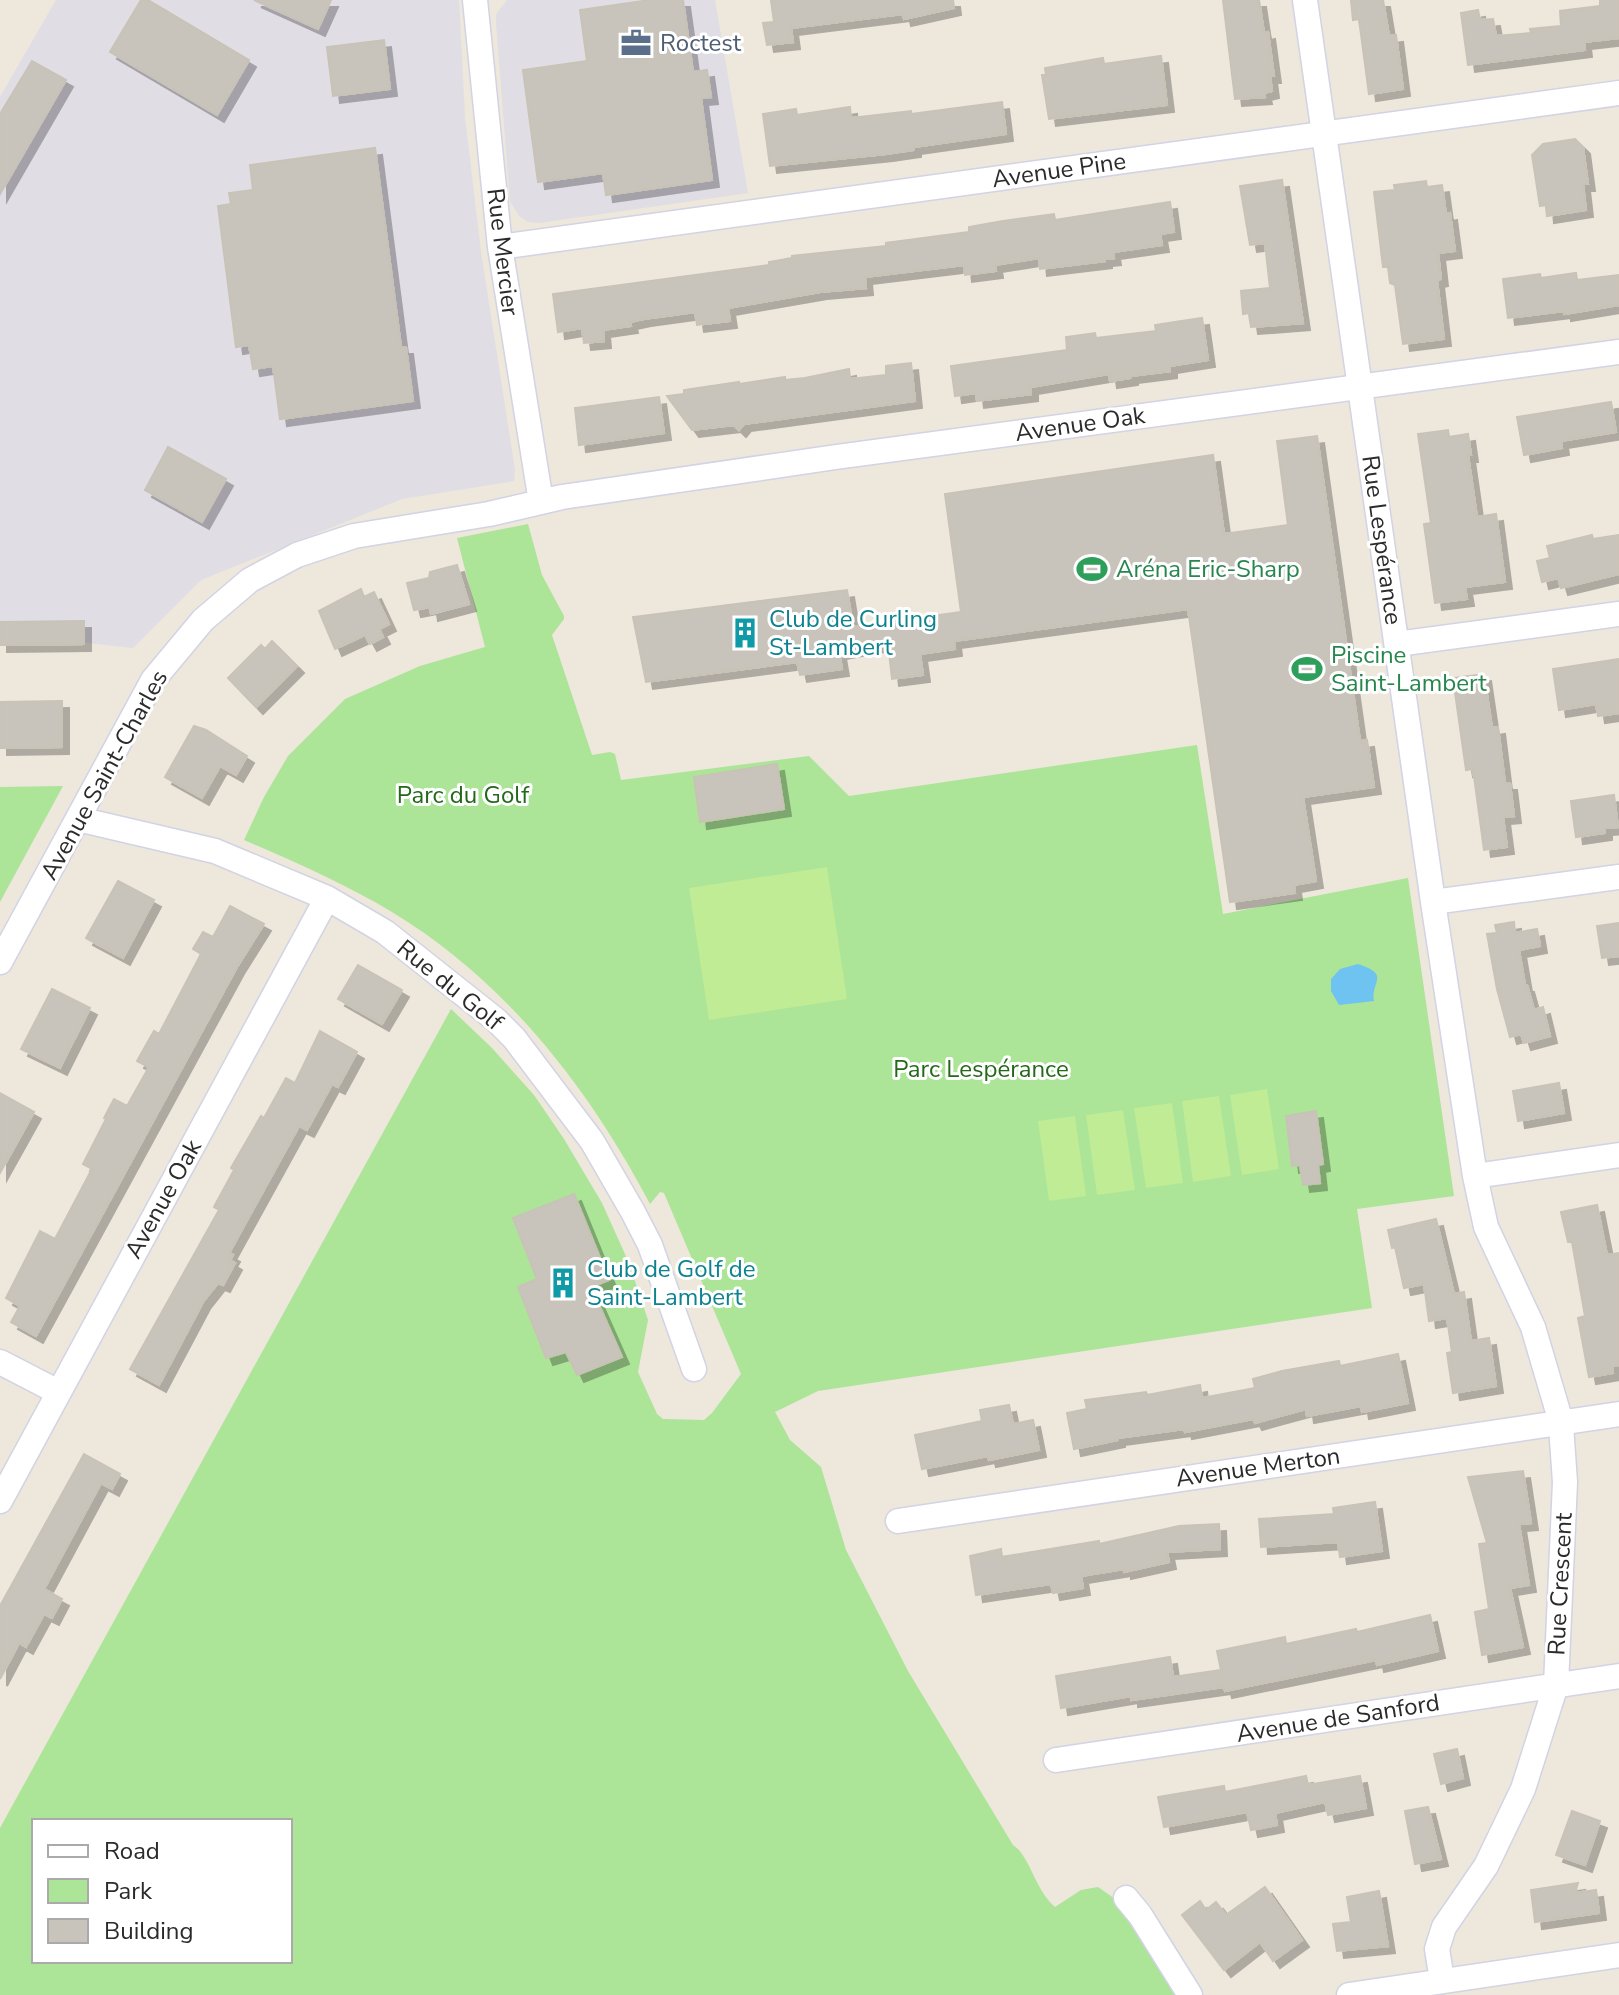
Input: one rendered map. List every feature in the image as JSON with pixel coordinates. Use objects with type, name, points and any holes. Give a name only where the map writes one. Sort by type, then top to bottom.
[{"type":"street","name":"Rue Mercier","points":[[475,0],[500,247],[541,502]]},
{"type":"street","name":"Rue Lespérance","points":[[1305,0],[1475,1176]]},
{"type":"street","name":"Avenue Pine","points":[[500,247],[1619,93]]},
{"type":"street","name":"Avenue Oak","points":[[541,502],[836,457],[1619,352]]},
{"type":"street","name":"Avenue Saint-Charles","points":[[0,962],[153,680],[203,620],[250,580],[297,555],[354,536],[489,514],[541,502]]},
{"type":"street","points":[[1397,644],[1619,614]]},
{"type":"street","name":"Rue du Golf","points":[[78,819],[215,851],[327,898],[385,932],[426,961],[496,1020],[514,1038],[592,1141],[633,1212],[650,1245],[694,1369]]},
{"type":"street","points":[[1433,902],[1619,877]]},
{"type":"street","name":"Avenue Oak","points":[[0,1501],[327,898]]},
{"type":"street","points":[[1475,1176],[1619,1155]]},
{"type":"street","name":"Rue Crescent","points":[[1442,1980],[1437,1949],[1444,1927],[1486,1866],[1523,1789],[1556,1685],[1565,1482],[1561,1422],[1533,1327],[1486,1227],[1475,1176]]},
{"type":"street","points":[[0,1362],[58,1392]]},
{"type":"street","name":"Avenue Merton","points":[[898,1521],[1619,1414]]},
{"type":"street","name":"Avenue de Sanford","points":[[1056,1760],[1619,1676]]},
{"type":"street","points":[[1126,1898],[1190,1995]]},
{"type":"street","points":[[1349,1995],[1619,1955]]},
{"type":"shaded area","points":[[56,0],[459,0],[465,117],[481,252],[515,470],[514,481],[402,499],[201,580],[133,648],[0,633],[0,97]]},
{"type":"shaded area","points":[[507,0],[715,0],[748,193],[539,223],[528,222],[519,216],[510,201],[496,24],[496,14]]},
{"type":"green space","points":[[528,524],[542,575],[564,616],[552,635],[592,755],[615,754],[621,780],[809,756],[849,796],[1197,745],[1223,914],[1408,878],[1454,1196],[1357,1209],[1372,1308],[818,1391],[775,1412],[790,1440],[821,1467],[846,1550],[908,1671],[1013,1845],[1024,1857],[1042,1892],[1055,1907],[1081,1890],[1098,1887],[1118,1901],[1177,1995],[0,1995],[0,1828],[451,1009],[492,1048],[534,1095],[602,1203],[629,1263],[648,1320],[638,1372],[657,1414],[663,1419],[704,1420],[741,1374],[664,1193],[660,1192],[650,1204],[600,1119],[572,1079],[508,1004],[472,970],[392,912],[301,865],[244,840],[288,756],[345,699],[420,666],[485,647],[457,538]]},
{"type":"green space","points":[[63,786],[0,902],[0,787]]},
{"type":"green space","points":[[827,867],[847,999],[709,1020],[689,888]]},
{"type":"green space","points":[[1267,1089],[1279,1169],[1242,1175],[1230,1095]]},
{"type":"green space","points":[[1219,1096],[1231,1176],[1193,1182],[1182,1101]]},
{"type":"green space","points":[[1172,1103],[1183,1183],[1146,1188],[1134,1108]]},
{"type":"green space","points":[[1123,1110],[1135,1190],[1097,1195],[1086,1115]]},
{"type":"green space","points":[[1075,1116],[1086,1196],[1049,1201],[1038,1121]]},
{"type":"water","points":[[1358,964],[1377,975],[1374,1001],[1339,1005],[1331,991],[1331,979],[1340,969]]},
{"type":"building","points":[[141,0],[148,0],[249,60],[217,115],[110,52]]},
{"type":"building","points":[[254,0],[331,0],[318,29]]},
{"type":"building","points":[[650,0],[683,0],[693,72],[707,70],[711,97],[701,98],[712,180],[606,195],[603,173],[538,182],[523,70],[587,61],[580,10]]},
{"type":"building","points":[[771,0],[953,0],[954,8],[904,19],[903,14],[791,28],[793,42],[767,45],[763,23],[774,22]]},
{"type":"building","points":[[1223,0],[1259,0],[1264,33],[1268,32],[1274,76],[1270,76],[1272,91],[1264,93],[1265,97],[1235,99]]},
{"type":"building","points":[[1351,0],[1383,0],[1389,36],[1396,35],[1403,89],[1369,94],[1359,19],[1353,20]]},
{"type":"building","points":[[1600,0],[1619,0],[1619,38],[1584,42],[1585,50],[1468,65],[1461,13],[1478,10],[1480,20],[1493,19],[1496,36],[1531,33],[1530,29],[1561,26],[1560,11],[1600,6]]},
{"type":"building","points":[[384,40],[390,89],[333,96],[327,47]]},
{"type":"building","points":[[1161,56],[1167,105],[1049,119],[1042,75],[1046,75],[1045,68],[1103,58],[1104,64]]},
{"type":"building","points":[[32,61],[66,80],[0,194],[0,114]]},
{"type":"building","points":[[1002,102],[1006,134],[886,154],[770,166],[763,114],[796,109],[797,115],[850,107],[851,118]]},
{"type":"building","points":[[1575,139],[1583,147],[1588,184],[1583,184],[1586,210],[1547,216],[1546,205],[1540,206],[1532,155],[1543,144]]},
{"type":"building","points":[[375,148],[401,347],[406,347],[413,401],[280,419],[273,366],[253,369],[249,345],[236,347],[218,206],[231,204],[229,193],[253,190],[250,165]]},
{"type":"building","points":[[1282,180],[1303,323],[1251,327],[1249,313],[1243,314],[1241,291],[1270,288],[1265,243],[1250,245],[1240,186]]},
{"type":"building","points":[[1426,181],[1427,187],[1442,185],[1446,214],[1450,213],[1455,251],[1438,253],[1441,279],[1437,280],[1444,339],[1403,344],[1395,285],[1390,283],[1388,267],[1383,267],[1374,192],[1395,190],[1394,185]]},
{"type":"building","points":[[1170,202],[1174,232],[1160,234],[1162,245],[1113,252],[1114,258],[1105,261],[1040,269],[1039,258],[995,265],[996,271],[965,275],[964,265],[865,277],[866,288],[820,292],[728,308],[730,321],[697,325],[695,312],[644,319],[630,322],[631,326],[603,330],[604,341],[584,343],[582,328],[558,332],[553,294],[769,265],[769,262],[792,256],[886,246],[886,243],[969,232],[969,227],[1003,221],[1054,214],[1055,220]]},
{"type":"building","points":[[1576,273],[1577,280],[1619,275],[1619,305],[1564,314],[1564,311],[1508,318],[1503,279]]},
{"type":"building","points":[[1202,318],[1208,360],[1170,366],[1170,371],[1131,378],[1110,381],[1109,374],[1031,387],[1031,394],[977,401],[976,393],[955,396],[951,366],[1067,350],[1066,337],[1095,333],[1096,338],[1156,331],[1155,325]]},
{"type":"building","points":[[911,363],[915,401],[744,424],[739,430],[734,425],[692,430],[667,396],[684,394],[684,390],[785,377],[785,380],[805,378],[849,369],[850,379],[886,375],[886,366]]},
{"type":"building","points":[[659,397],[664,433],[579,445],[575,408]]},
{"type":"building","points":[[1611,402],[1616,432],[1561,441],[1562,448],[1524,455],[1517,417]]},
{"type":"building","points":[[1448,430],[1449,437],[1468,434],[1477,517],[1496,514],[1505,582],[1465,587],[1467,599],[1435,603],[1424,524],[1431,523],[1418,434]]},
{"type":"building","points":[[1317,436],[1360,741],[1367,740],[1374,787],[1303,797],[1316,881],[1294,885],[1295,893],[1230,902],[1188,609],[954,641],[955,649],[920,654],[923,675],[892,679],[888,643],[839,652],[842,669],[800,675],[797,662],[646,682],[633,617],[847,590],[853,627],[961,612],[945,494],[1213,455],[1224,534],[1288,525],[1277,441]]},
{"type":"building","points":[[168,447],[226,479],[202,522],[145,490]]},
{"type":"building","points":[[1592,535],[1593,539],[1619,535],[1619,574],[1561,588],[1558,578],[1542,582],[1537,561],[1550,558],[1547,546]]},
{"type":"building","points":[[457,565],[469,604],[431,614],[430,607],[414,610],[407,583],[429,578],[430,572]]},
{"type":"building","points":[[361,589],[364,597],[374,592],[389,624],[379,629],[383,637],[370,644],[365,635],[335,649],[319,611]]},
{"type":"building","points":[[84,621],[84,644],[0,645],[0,622]]},
{"type":"building","points":[[272,641],[297,666],[256,707],[228,678],[261,645],[265,649]]},
{"type":"building","points":[[1619,659],[1619,713],[1598,716],[1596,704],[1559,710],[1553,669]]},
{"type":"building","points":[[1484,674],[1492,728],[1498,727],[1505,783],[1510,783],[1514,816],[1503,817],[1507,847],[1484,850],[1473,769],[1466,770],[1453,678]]},
{"type":"building","points":[[62,701],[62,747],[0,748],[0,702]]},
{"type":"building","points":[[194,726],[206,730],[247,756],[236,775],[220,766],[202,798],[165,777]]},
{"type":"building","points":[[777,764],[784,809],[700,822],[694,777]]},
{"type":"building","points":[[1614,795],[1618,827],[1605,828],[1605,833],[1576,837],[1571,801]]},
{"type":"building","points":[[118,881],[154,900],[123,958],[86,938]]},
{"type":"building","points":[[230,906],[264,924],[237,967],[36,1336],[11,1322],[20,1306],[6,1298],[40,1231],[55,1239],[92,1169],[83,1164],[104,1118],[114,1099],[127,1106],[149,1067],[137,1061],[154,1031],[159,1034],[201,954],[193,949],[203,932],[213,937]]},
{"type":"building","points":[[1514,922],[1515,933],[1537,929],[1540,946],[1519,950],[1525,985],[1534,1010],[1543,1007],[1550,1036],[1524,1043],[1521,1034],[1510,1037],[1487,934],[1497,933],[1495,925]]},
{"type":"building","points":[[1619,923],[1619,956],[1602,958],[1597,926]]},
{"type":"building","points":[[358,965],[402,990],[382,1024],[338,999]]},
{"type":"building","points":[[52,989],[90,1008],[60,1068],[21,1049]]},
{"type":"building","points":[[320,1031],[357,1052],[338,1087],[332,1084],[307,1130],[299,1126],[229,1253],[233,1255],[230,1260],[235,1263],[223,1285],[218,1283],[203,1302],[159,1385],[130,1369],[219,1210],[214,1207],[234,1170],[231,1168],[286,1078],[295,1083]]},
{"type":"building","points":[[1559,1083],[1564,1113],[1518,1121],[1513,1091]]},
{"type":"building","points":[[0,1093],[34,1112],[0,1173]]},
{"type":"building","points":[[1316,1111],[1323,1164],[1318,1165],[1320,1183],[1303,1185],[1300,1165],[1292,1166],[1286,1116]]},
{"type":"building","name":"Club de Golf de Saint-Lambert","points":[[574,1194],[609,1280],[591,1287],[622,1357],[577,1375],[566,1352],[546,1358],[518,1287],[537,1279],[513,1218]]},
{"type":"building","points":[[1597,1205],[1607,1255],[1619,1253],[1619,1365],[1612,1366],[1613,1373],[1589,1377],[1578,1318],[1585,1316],[1572,1242],[1568,1242],[1561,1212]]},
{"type":"building","points":[[1436,1219],[1454,1294],[1464,1292],[1471,1341],[1489,1338],[1496,1386],[1453,1393],[1447,1353],[1452,1352],[1447,1318],[1429,1321],[1424,1284],[1404,1288],[1388,1230]]},
{"type":"building","points":[[1398,1354],[1408,1403],[1362,1412],[1361,1406],[1307,1416],[1306,1409],[1255,1423],[1253,1419],[1185,1432],[1184,1429],[1118,1438],[1074,1449],[1067,1413],[1087,1409],[1085,1400],[1146,1392],[1147,1395],[1200,1385],[1202,1398],[1255,1388],[1253,1379],[1282,1371],[1339,1361],[1340,1366]]},
{"type":"building","points":[[1009,1405],[1013,1424],[1033,1420],[1039,1450],[922,1469],[915,1435],[982,1421],[980,1410]]},
{"type":"building","points":[[84,1454],[120,1474],[112,1489],[101,1483],[44,1589],[62,1599],[52,1618],[44,1614],[26,1647],[19,1643],[0,1679],[0,1606]]},
{"type":"building","points":[[1523,1471],[1531,1523],[1519,1524],[1529,1585],[1510,1588],[1523,1647],[1482,1655],[1475,1612],[1489,1609],[1479,1544],[1487,1543],[1468,1477]]},
{"type":"building","points":[[1375,1502],[1382,1551],[1340,1557],[1338,1542],[1261,1547],[1259,1519],[1334,1514],[1333,1508]]},
{"type":"building","points":[[1219,1524],[1220,1549],[1167,1552],[1169,1562],[1124,1572],[1124,1569],[1081,1576],[1083,1588],[1053,1593],[1051,1584],[976,1595],[970,1556],[1001,1549],[1002,1557],[1099,1541],[1099,1544],[1179,1526]]},
{"type":"building","points":[[1430,1615],[1438,1651],[1377,1665],[1376,1660],[1225,1691],[1224,1687],[1131,1700],[1131,1696],[1061,1708],[1056,1676],[1170,1657],[1173,1677],[1221,1670],[1217,1651],[1285,1637],[1286,1644],[1356,1629],[1357,1632]]},
{"type":"building","points":[[1457,1749],[1463,1778],[1441,1784],[1434,1754]]},
{"type":"building","points":[[1306,1776],[1308,1785],[1360,1776],[1366,1808],[1328,1815],[1325,1802],[1275,1813],[1277,1825],[1251,1830],[1247,1812],[1164,1827],[1158,1797],[1224,1786],[1225,1792]]},
{"type":"building","points":[[1428,1807],[1441,1859],[1415,1864],[1405,1811]]},
{"type":"building","points":[[1572,1811],[1600,1821],[1585,1865],[1556,1855]]},
{"type":"building","points":[[1578,1883],[1575,1893],[1596,1890],[1599,1913],[1535,1922],[1531,1890]]},
{"type":"building","points":[[1265,1887],[1302,1940],[1273,1961],[1260,1942],[1224,1970],[1182,1915],[1200,1901],[1206,1910],[1216,1902],[1226,1915]]},
{"type":"building","points":[[1379,1891],[1388,1946],[1337,1951],[1333,1924],[1351,1922],[1347,1897]]},
{"type":"place","name":"Roctest","points":[[636,43]]},
{"type":"place","name":"Aréna Eric-Sharp","points":[[1092,569]]},
{"type":"place","name":"Club de Curling St-Lambert","points":[[745,633]]},
{"type":"place","name":"Piscine Saint-Lambert","points":[[1307,669]]},
{"type":"place","name":"Club de Golf de Saint-Lambert","points":[[563,1283]]},
{"type":"park label","name":"Parc du Golf","points":[[463,795]]},
{"type":"park label","name":"Parc Lespérance","points":[[981,1069]]}]
